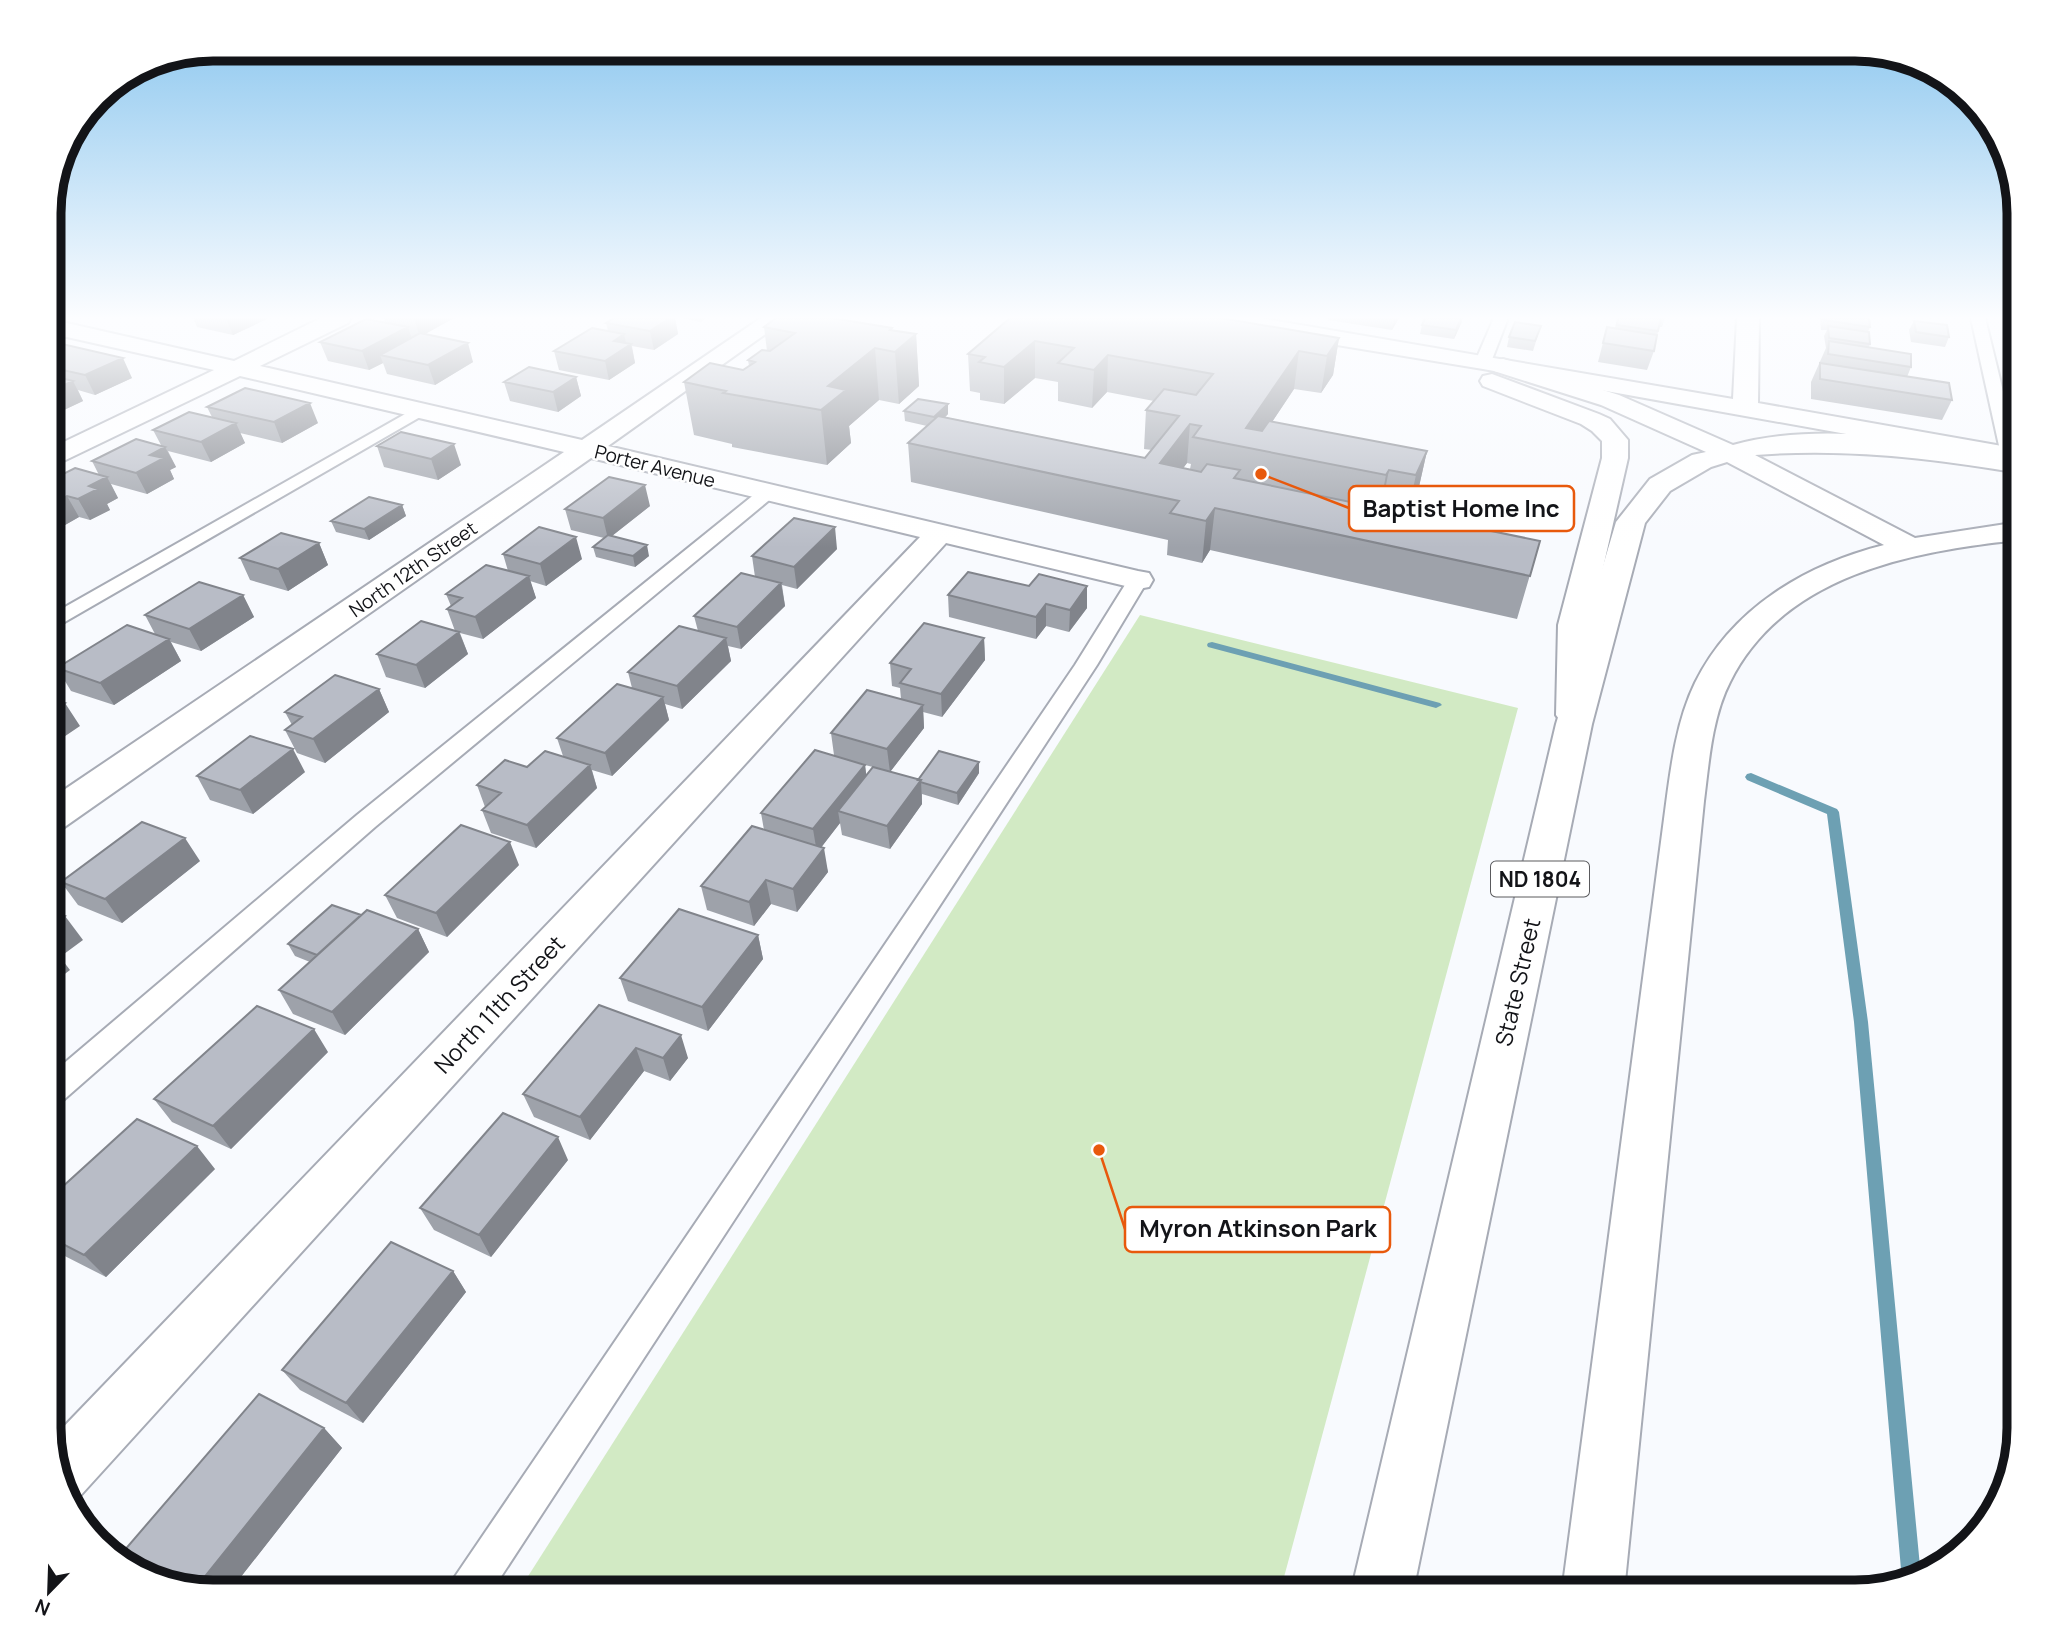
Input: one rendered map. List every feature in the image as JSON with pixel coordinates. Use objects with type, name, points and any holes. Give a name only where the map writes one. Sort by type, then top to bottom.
[{"type":"street","points":[[62,454],[184,395]]},
{"type":"street","name":"Porter Avenue","points":[[352,395],[1138,580]]},
{"type":"street","name":"North 12th Street","points":[[62,810],[665,395]]},
{"type":"street","points":[[1542,395],[1601,425],[1615,440],[1615,458],[1574,625],[1574,724]]},
{"type":"street","points":[[1548,395],[1716,457],[1894,552]]},
{"type":"street","points":[[1652,395],[1745,409],[2007,458]]},
{"type":"street","points":[[1745,395],[1745,409]]},
{"type":"street","name":"State Street","points":[[1385,1580],[1574,724],[1637,508],[1670,476],[1716,457],[1791,444],[1847,443],[2007,459]]},
{"type":"street","points":[[1594,1580],[1669,927],[1692,754],[1699,720],[1713,681],[1725,659],[1761,617],[1808,584],[1894,552],[2007,533]]},
{"type":"street","name":"North 11th Street","points":[[66,1467],[939,534]]},
{"type":"lane","points":[[1998,395],[2007,429]]},
{"type":"lane","points":[[62,617],[421,410]]},
{"type":"lane","points":[[62,1083],[366,821],[767,493]]},
{"type":"lane","points":[[476,1580],[1078,677],[1138,580]]},
{"type":"green space","points":[[1140,615],[1518,708],[1283,1580],[526,1580]]},
{"type":"building","points":[[232,395],[274,395],[310,403],[274,422],[207,407]]},
{"type":"building","points":[[732,395],[840,395],[821,410]]},
{"type":"building","points":[[1159,395],[1269,395],[1246,428],[1262,431],[1269,421],[1427,451],[1416,475],[1389,470],[1386,475],[1193,437],[1201,426],[1190,424],[1160,463],[1201,472],[1207,464],[1240,470],[1234,478],[1540,541],[1530,576],[1215,508],[1206,521],[1170,513],[1179,501],[908,443],[938,416],[1145,458],[1179,416],[1146,410]]},
{"type":"building","points":[[1918,395],[1951,395],[1952,400]]},
{"type":"building","points":[[918,399],[948,404],[934,417],[904,411]]},
{"type":"building","points":[[189,412],[236,423],[201,442],[153,430]]},
{"type":"building","points":[[401,432],[454,444],[431,459],[377,446]]},
{"type":"building","points":[[136,439],[165,447],[150,455],[164,458],[136,473],[92,461]]},
{"type":"building","points":[[75,468],[107,477],[89,486],[98,489],[78,499],[67,496],[62,498],[62,474]]},
{"type":"building","points":[[609,477],[645,485],[603,518],[565,509]]},
{"type":"building","points":[[369,497],[402,505],[364,529],[331,521]]},
{"type":"building","points":[[794,518],[835,527],[794,567],[752,556]]},
{"type":"building","points":[[539,527],[576,537],[540,564],[503,554]]},
{"type":"building","points":[[281,533],[319,543],[278,569],[240,558]]},
{"type":"building","points":[[608,535],[647,545],[633,556],[593,547]]},
{"type":"building","points":[[486,565],[529,576],[475,617],[447,609],[462,598],[446,594]]},
{"type":"building","points":[[968,572],[1029,586],[1039,574],[1087,586],[1070,610],[1046,604],[1036,617],[948,595]]},
{"type":"building","points":[[741,573],[781,583],[737,627],[694,616]]},
{"type":"building","points":[[199,582],[243,595],[189,629],[145,615]]},
{"type":"building","points":[[421,621],[459,632],[416,665],[377,654]]},
{"type":"building","points":[[924,623],[984,638],[941,694],[900,683],[911,669],[890,663]]},
{"type":"building","points":[[127,625],[169,639],[100,683],[62,670],[62,665]]},
{"type":"building","points":[[679,626],[726,638],[677,686],[628,672]]},
{"type":"building","points":[[335,675],[379,689],[313,739],[285,730],[302,717],[285,712]]},
{"type":"building","points":[[617,684],[663,697],[605,753],[557,738]]},
{"type":"building","points":[[867,690],[923,705],[887,749],[831,733]]},
{"type":"building","points":[[250,736],[293,749],[240,790],[197,776]]},
{"type":"building","points":[[815,750],[865,765],[813,829],[761,813]]},
{"type":"building","points":[[545,751],[590,765],[527,825],[482,810],[501,793],[477,785],[505,760],[527,767]]},
{"type":"building","points":[[939,751],[979,762],[957,793],[918,780]]},
{"type":"building","points":[[873,767],[921,780],[887,826],[838,811]]},
{"type":"building","points":[[142,822],[185,838],[105,899],[62,881]]},
{"type":"building","points":[[461,825],[510,842],[436,913],[385,895]]},
{"type":"building","points":[[752,826],[824,848],[793,889],[766,880],[749,902],[701,886]]},
{"type":"building","points":[[332,905],[361,915],[317,955],[288,944]]},
{"type":"building","points":[[679,909],[758,935],[702,1007],[620,978]]},
{"type":"building","points":[[367,910],[418,929],[332,1012],[279,990]]},
{"type":"building","points":[[599,1005],[681,1035],[663,1058],[636,1048],[580,1117],[523,1094]]},
{"type":"building","points":[[257,1006],[314,1029],[213,1126],[154,1099]]},
{"type":"building","points":[[503,1113],[558,1137],[479,1235],[420,1208]]},
{"type":"building","points":[[137,1119],[197,1146],[84,1255],[62,1244],[62,1187]]},
{"type":"building","points":[[391,1242],[453,1271],[346,1403],[282,1370]]},
{"type":"building","points":[[259,1394],[324,1428],[203,1579],[174,1575],[155,1568],[124,1550]]},
{"type":"waterway","points":[[1212,645],[1436,705]]},
{"type":"waterway","points":[[1751,777],[1833,812],[1861,1022],[1910,1569]]},
{"type":"place","name":"Baptist Home Inc","points":[[1261,474]]},
{"type":"place","name":"Myron Atkinson Park","points":[[1099,1150]]}]
